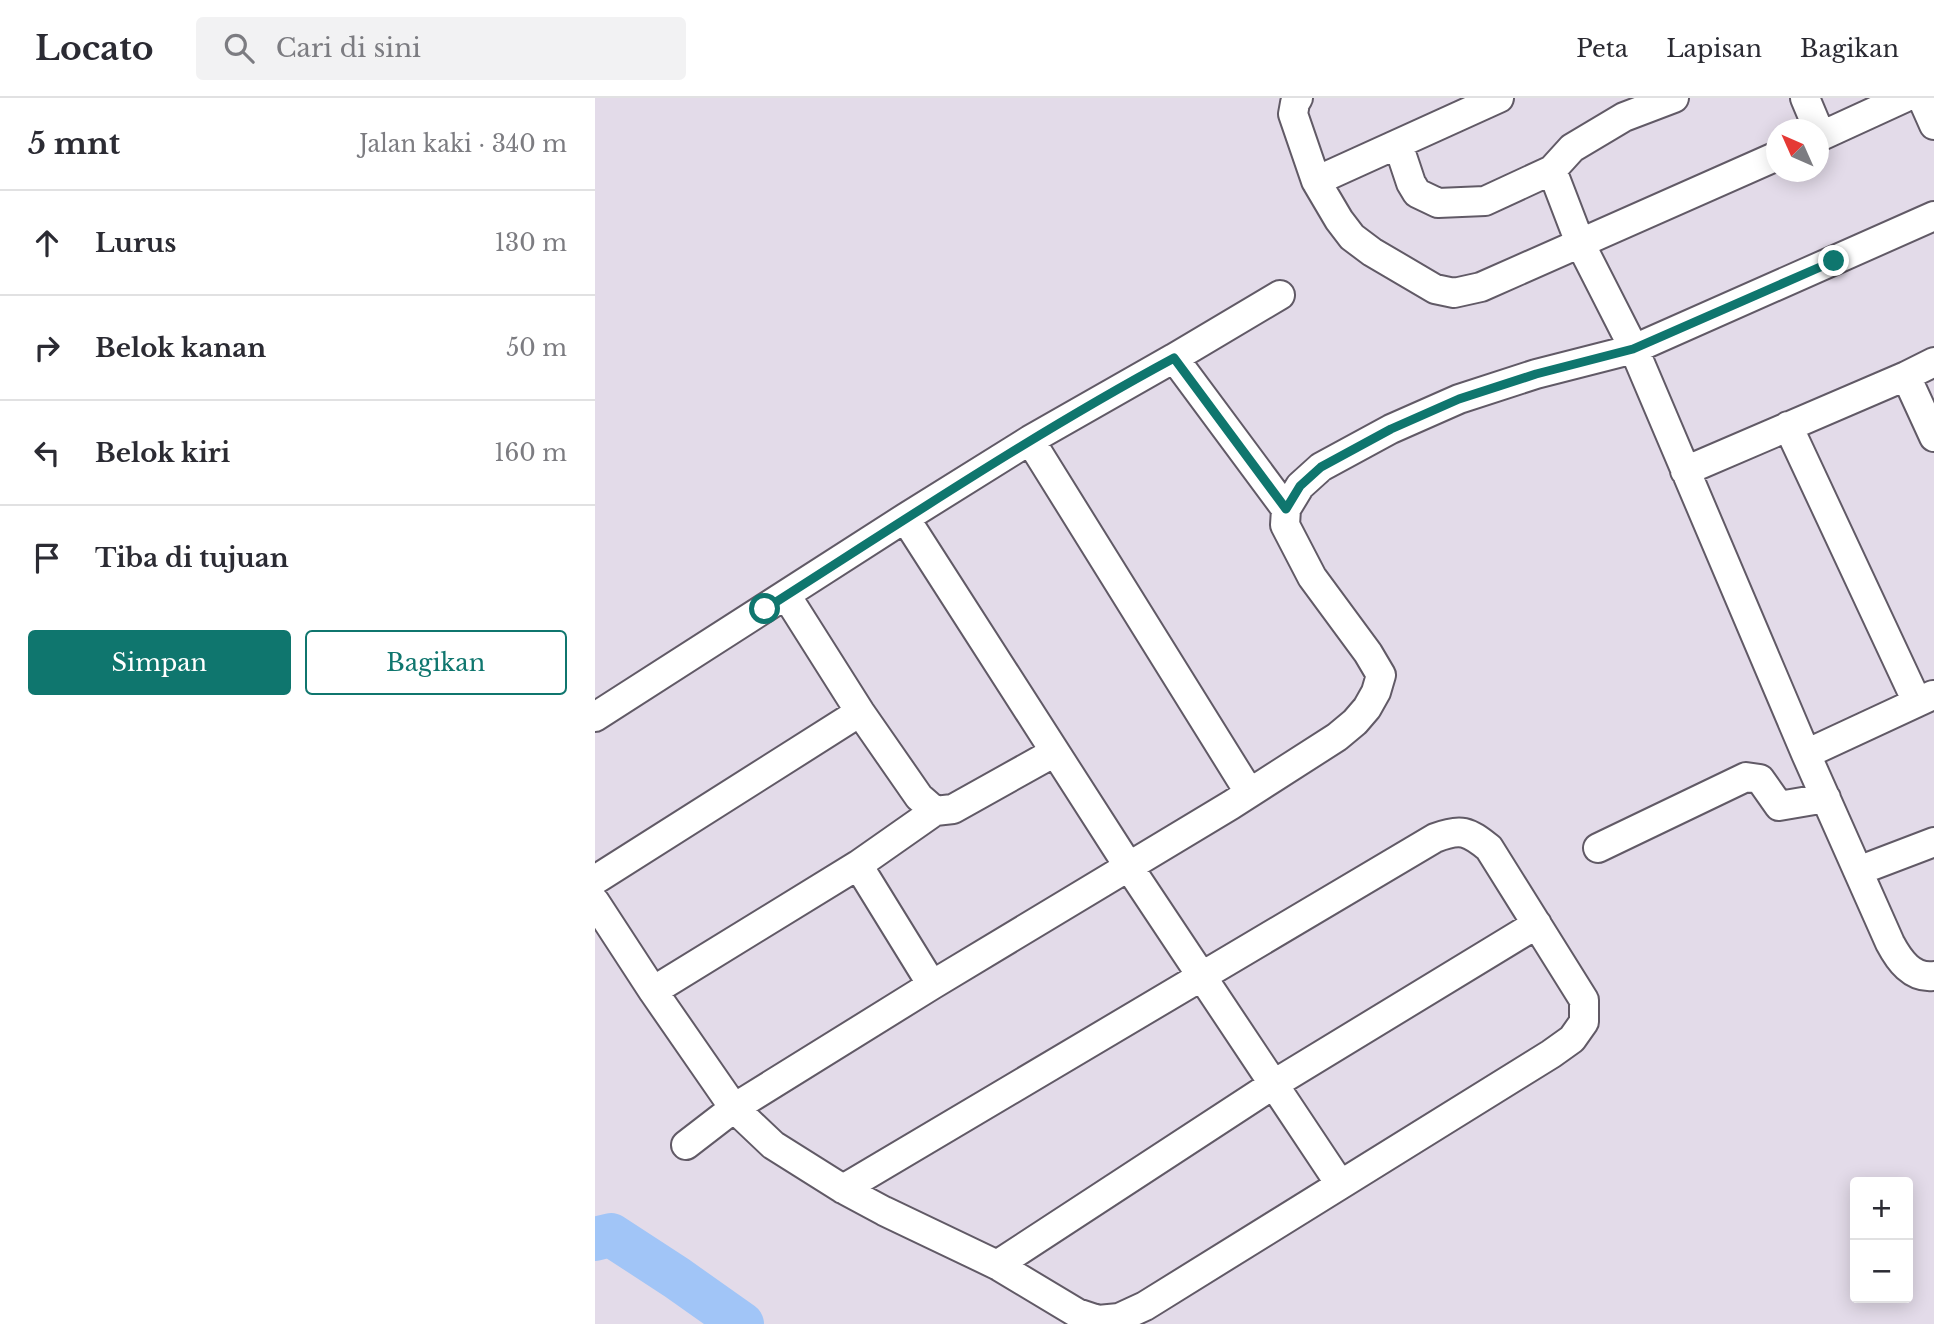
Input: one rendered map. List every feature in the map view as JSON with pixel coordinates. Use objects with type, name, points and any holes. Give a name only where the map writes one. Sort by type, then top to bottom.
[{"type":"street","points":[[1299,98],[1293,114],[1316,181],[1352,237],[1372,253],[1435,289],[1454,293],[1481,287],[1766,160]]},
{"type":"street","points":[[1316,181],[1499,98]]},
{"type":"street","points":[[1398,144],[1417,193],[1438,203],[1485,201],[1552,170],[1572,148],[1618,107],[1674,98]]},
{"type":"street","points":[[1805,98],[1813,119]]},
{"type":"street","points":[[1829,132],[1904,98]]},
{"type":"street","points":[[1922,98],[1934,125]]},
{"type":"street","points":[[1552,170],[1580,243],[1633,349],[1890,943],[1899,959],[1910,970],[1934,976]]},
{"type":"street","points":[[686,1145],[734,1108],[1231,805],[1337,737],[1355,722],[1376,692],[1381,675],[1312,577],[1285,525],[1286,509],[1300,486],[1321,467],[1391,429],[1459,399],[1536,374],[1633,349],[1934,216]]},
{"type":"street","points":[[595,717],[1030,440],[1280,295]]},
{"type":"street","points":[[1174,358],[1286,509]]},
{"type":"street","points":[[1685,471],[1934,362]]},
{"type":"street","points":[[1906,376],[1934,438]]},
{"type":"street","points":[[1788,426],[1925,698],[1806,754]]},
{"type":"street","points":[[1030,440],[1249,792]]},
{"type":"street","points":[[905,518],[1129,867],[1340,1184]]},
{"type":"street","points":[[786,595],[860,712],[919,797],[935,811]]},
{"type":"street","points":[[595,880],[860,712]]},
{"type":"street","points":[[653,991],[858,865],[935,811],[953,810],[1055,752]]},
{"type":"street","points":[[1598,848],[1746,776],[1760,779],[1779,806],[1826,798]]},
{"type":"street","points":[[595,902],[734,1108],[773,1145],[843,1189],[997,1265],[1077,1313],[1098,1320],[1119,1318],[1145,1306],[1573,1039],[1584,1023],[1584,1000],[1489,848],[1472,835],[1452,832],[1435,838],[843,1189]]},
{"type":"street","points":[[1858,871],[1934,842]]},
{"type":"street","points":[[858,865],[932,985]]},
{"type":"street","points":[[997,1265],[1273,1084],[1537,924]]},
{"type":"waterway","points":[[595,1239],[611,1235],[742,1324]]},
{"type":"route","points":[[765,609],[1030,440],[1174,358],[1286,509],[1300,486],[1321,467],[1391,429],[1459,399],[1536,374],[1633,349],[1834,261]]}]
